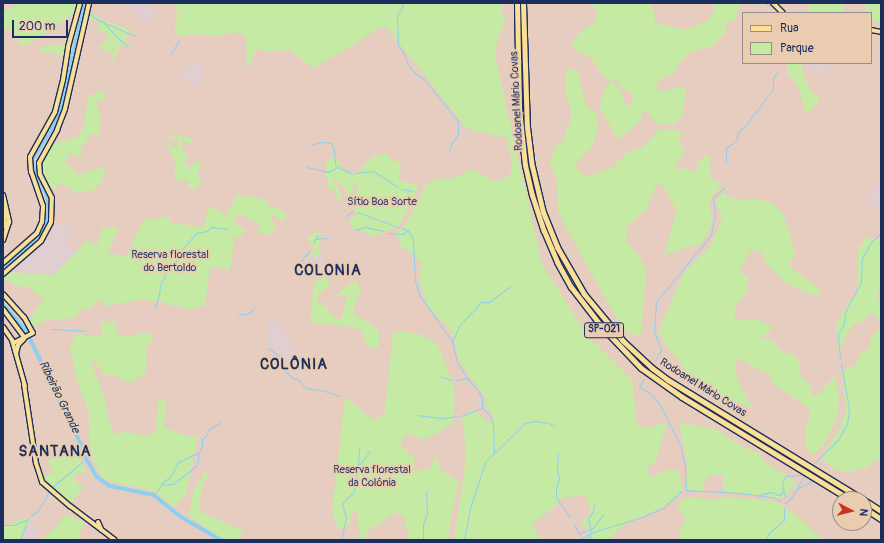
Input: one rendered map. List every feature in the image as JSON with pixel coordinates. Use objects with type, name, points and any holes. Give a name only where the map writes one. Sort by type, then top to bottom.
[{"type":"highway","name":"Rodoanel Mário Covas","points":[[517,3],[519,109],[525,165],[537,212],[557,262],[571,287],[592,315],[631,359],[659,382],[836,491]]},
{"type":"highway","name":"Rodoanel Mário Covas","points":[[523,3],[524,80],[531,160],[543,212],[562,259],[591,304],[623,341],[652,368],[668,380],[848,491]]},
{"type":"highway","name":"Rodoanel Mário Covas","points":[[872,506],[881,511]]},
{"type":"highway","points":[[872,513],[881,519]]},
{"type":"main road","points":[[3,263],[37,233],[42,222],[44,206],[31,172],[30,157],[55,112],[63,80],[68,47],[80,3]]},
{"type":"main road","points":[[3,274],[40,241],[51,222],[52,198],[40,174],[39,163],[57,130],[65,109],[89,3]]},
{"type":"main road","points":[[773,3],[782,12]]},
{"type":"main road","points":[[63,42],[68,47]]},
{"type":"main road","points":[[3,195],[9,220],[3,240]]},
{"type":"main road","points":[[3,209],[6,232]]},
{"type":"main road","points":[[3,294],[21,314],[30,334]]},
{"type":"main road","points":[[3,309],[30,334]]},
{"type":"main road","points":[[3,327],[13,343],[24,384],[31,411],[37,468],[45,486],[105,534],[115,540]]},
{"type":"main road","points":[[13,343],[39,330]]},
{"type":"main road","points":[[16,355],[18,345],[30,334]]},
{"type":"main road","points":[[89,521],[97,521],[98,525],[105,534]]},
{"type":"shaded area","points":[[124,3],[150,3],[154,19],[152,24],[136,18],[138,13],[123,7]]},
{"type":"shaded area","points":[[201,61],[204,62],[203,68],[201,69],[201,89],[185,80],[180,74],[182,69]]},
{"type":"shaded area","points":[[806,64],[826,64],[839,71],[830,73],[806,70]]},
{"type":"shaded area","points":[[875,183],[881,186],[881,208],[863,205]]},
{"type":"shaded area","points":[[53,222],[74,227],[68,246],[78,249],[54,275],[9,271],[42,243]]},
{"type":"shaded area","points":[[321,253],[326,260],[310,271],[309,255],[313,255],[314,259]]},
{"type":"shaded area","points":[[267,318],[273,321],[276,318],[299,355],[289,364],[278,350],[275,351],[268,343],[269,333],[265,328],[268,323],[266,320]]},
{"type":"shaded area","points":[[30,522],[41,533],[34,540],[22,540],[27,525]]},
{"type":"green space","points":[[19,3],[78,3],[76,12],[29,44],[18,45],[19,38],[9,30],[3,29],[3,13]]},
{"type":"green space","points":[[174,3],[502,3],[502,14],[506,21],[498,37],[495,56],[542,264],[587,335],[632,380],[637,424],[644,429],[661,423],[667,423],[655,462],[646,470],[652,478],[663,471],[678,470],[683,492],[663,507],[627,523],[607,540],[590,539],[586,527],[582,525],[583,519],[589,517],[590,506],[585,495],[559,499],[557,505],[532,524],[541,540],[454,540],[465,466],[465,438],[461,417],[473,410],[490,423],[494,419],[485,404],[485,397],[460,362],[452,332],[427,305],[420,283],[421,262],[403,248],[395,233],[405,226],[426,184],[428,183],[437,179],[455,178],[470,169],[479,172],[492,181],[506,179],[511,173],[512,163],[507,138],[467,129],[387,28],[379,28],[352,46],[313,68],[290,50],[269,51],[256,49],[250,67],[247,66],[246,36],[233,32],[218,36],[193,34],[182,36],[175,34],[175,25],[178,15]]},
{"type":"green space","points":[[590,3],[650,3],[655,15],[654,22],[686,30],[708,20],[715,9],[712,3],[739,3],[738,13],[733,22],[727,21],[725,24],[727,30],[723,36],[710,47],[690,52],[678,65],[678,69],[669,76],[663,77],[656,84],[660,92],[680,87],[686,88],[683,115],[678,121],[672,125],[656,123],[648,112],[643,110],[640,121],[618,140],[599,106],[605,89],[612,79],[604,77],[590,56],[579,53],[572,44],[577,35],[595,21],[597,9]],"holes":[[[612,80],[619,82],[619,85],[634,96],[629,108],[624,102],[622,93]]]},
{"type":"green space","points":[[810,3],[841,3],[845,12],[810,12]]},
{"type":"green space","points":[[867,3],[881,3],[881,25],[872,20],[872,12],[866,12],[865,9]]},
{"type":"green space","points":[[89,12],[103,20],[130,30],[129,32],[136,35],[128,33],[124,41],[130,45],[129,48],[122,44],[113,61],[111,60],[115,46],[109,53],[105,49],[102,51],[99,48],[105,41],[108,44],[111,41],[108,42],[108,35],[98,30],[99,23],[88,17]]},
{"type":"green space","points":[[64,44],[66,47],[65,56],[48,52],[41,54],[42,47]]},
{"type":"green space","points":[[787,64],[801,64],[808,87],[818,96],[819,100],[809,113],[805,111],[799,88],[787,72]]},
{"type":"green space","points":[[569,67],[578,72],[586,105],[597,113],[597,131],[593,146],[576,163],[578,171],[589,176],[613,167],[627,152],[641,148],[659,130],[676,129],[684,134],[679,137],[680,145],[685,149],[675,168],[677,170],[688,168],[692,173],[697,171],[697,164],[704,155],[709,156],[711,179],[722,185],[709,199],[712,225],[702,243],[664,255],[677,211],[662,184],[656,185],[647,209],[628,225],[626,241],[644,263],[646,275],[641,333],[636,336],[627,332],[613,312],[564,224],[557,208],[558,183],[550,164],[556,145],[561,144],[571,120],[571,109],[565,94],[565,76]]},
{"type":"green space","points":[[97,92],[105,92],[106,99],[96,101],[101,121],[99,134],[98,136],[93,133],[79,150],[84,153],[79,157],[69,154],[65,156],[66,158],[69,156],[70,159],[65,159],[65,166],[71,167],[76,171],[76,174],[81,176],[81,173],[105,167],[104,178],[101,179],[102,183],[94,190],[74,193],[72,193],[73,189],[61,184],[57,185],[56,189],[51,189],[41,173],[41,157],[50,144],[76,138],[84,127],[88,97]]},
{"type":"green space","points":[[182,136],[192,139],[192,145],[182,141],[183,153],[188,155],[184,163],[188,167],[191,167],[197,160],[202,164],[197,174],[204,185],[197,184],[197,189],[188,188],[189,180],[180,182],[177,181],[174,174],[176,163],[166,144],[177,147],[179,140],[168,139],[168,137]]},
{"type":"green space","name":"Sítio Boa Sorte","points":[[388,154],[390,159],[401,163],[399,180],[417,184],[417,192],[399,226],[372,237],[362,231],[351,228],[349,220],[357,215],[350,198],[358,190],[355,182],[352,191],[348,196],[344,187],[333,179],[332,181],[338,187],[342,199],[338,201],[336,194],[332,189],[327,189],[328,178],[325,177],[327,161],[332,157],[335,158],[342,165],[340,167],[352,175],[361,170],[373,156]]},
{"type":"green space","name":"Reserva florestal do Bertoldo","points":[[238,193],[248,198],[253,196],[271,202],[267,205],[270,208],[276,206],[287,216],[283,222],[272,214],[271,219],[276,226],[270,235],[256,232],[260,225],[239,213],[234,222],[245,229],[240,238],[234,237],[230,270],[210,267],[205,305],[198,308],[182,309],[181,306],[173,306],[160,301],[141,300],[103,306],[102,301],[93,302],[94,308],[78,310],[78,317],[50,319],[33,327],[28,320],[44,299],[25,286],[18,287],[6,279],[3,282],[3,276],[7,272],[54,275],[86,241],[98,244],[102,228],[119,227],[108,253],[126,257],[143,220],[169,217],[171,223],[204,227],[208,207],[215,208],[226,216]]},
{"type":"green space","points":[[723,193],[734,199],[756,199],[772,203],[784,216],[796,255],[788,265],[822,291],[819,294],[813,295],[785,283],[765,261],[762,252],[751,250],[739,273],[748,276],[748,290],[736,305],[734,320],[758,319],[772,327],[770,331],[762,337],[775,343],[782,353],[793,354],[800,365],[800,375],[812,386],[812,395],[818,395],[835,375],[839,399],[837,417],[825,443],[813,456],[806,447],[806,424],[810,416],[809,408],[772,383],[770,373],[753,368],[746,361],[735,359],[737,379],[753,409],[721,395],[691,377],[658,332],[685,271],[709,248],[722,219],[715,200]]},
{"type":"green space","points":[[315,232],[321,233],[318,249],[321,249],[321,253],[314,260],[313,256],[309,255],[316,250],[307,239]]},
{"type":"green space","points":[[881,238],[881,280],[877,299],[881,302],[881,324],[874,314],[871,314],[863,321],[853,325],[838,350],[836,326],[849,301],[858,295],[858,247],[863,245],[863,239]]},
{"type":"green space","points":[[325,276],[330,283],[317,297],[319,304],[325,305],[333,317],[336,318],[341,319],[348,294],[335,296],[353,281],[358,283],[361,293],[355,303],[354,313],[379,330],[379,348],[368,347],[361,330],[353,327],[310,322],[314,283]]},
{"type":"green space","points":[[101,322],[116,322],[117,335],[122,336],[150,333],[153,341],[145,348],[147,360],[145,374],[129,383],[115,375],[106,376],[95,362],[91,363],[103,393],[110,424],[116,436],[123,431],[139,435],[156,434],[158,402],[162,400],[165,401],[166,407],[164,427],[183,435],[198,437],[186,495],[174,507],[153,491],[112,482],[102,477],[91,456],[88,409],[77,383],[70,347],[76,333],[90,336],[101,336]]},
{"type":"green space","points":[[881,326],[881,459],[878,459],[865,468],[848,472],[837,471],[821,458],[841,426],[846,410],[842,371],[857,364],[860,354],[871,347],[870,339]]},
{"type":"green space","name":"Reserva florestal da Colônia","points":[[400,331],[419,334],[437,344],[452,380],[455,399],[453,423],[425,440],[408,434],[401,440],[402,447],[414,457],[415,464],[409,472],[429,469],[437,456],[440,470],[459,482],[448,540],[409,540],[404,516],[393,514],[376,527],[373,525],[363,540],[360,540],[357,511],[352,512],[349,525],[338,529],[332,511],[345,397],[373,420],[379,418],[385,412],[393,334]]},
{"type":"green space","points":[[679,422],[718,430],[743,447],[759,453],[765,462],[796,482],[795,484],[786,496],[778,499],[758,495],[723,492],[723,475],[709,475],[704,483],[704,492],[686,490],[687,462]]},
{"type":"green space","points":[[76,448],[87,473],[79,472],[74,479],[84,488],[70,504],[45,484],[41,477],[53,473],[48,460]]},
{"type":"green space","points":[[205,472],[209,475],[202,486],[199,511],[244,531],[237,540],[228,540],[220,537],[191,518],[188,513],[191,507],[193,492]]},
{"type":"green space","points":[[694,497],[708,500],[729,497],[779,503],[800,518],[823,540],[681,540],[679,529],[686,518],[677,506],[683,499]]},
{"type":"green space","points":[[65,515],[84,521],[78,540],[42,540],[52,531]]},
{"type":"green space","points":[[27,517],[30,522],[27,525],[22,540],[3,540],[3,527]]},
{"type":"waterway","name":"Ribeirão Grande","points":[[19,255],[42,232],[47,221],[49,210],[47,196],[43,186],[36,178],[32,160],[56,122],[60,111],[85,3]]},
{"type":"waterway","points":[[404,3],[397,16],[398,45],[403,52],[408,65],[417,75],[424,79],[458,121],[458,134],[451,144],[449,152]]},
{"type":"waterway","points":[[90,14],[98,20],[135,36]]},
{"type":"waterway","points":[[104,23],[129,47]]},
{"type":"waterway","points":[[171,54],[179,40]]},
{"type":"waterway","points":[[726,162],[726,148],[736,141],[738,132],[746,125],[773,89],[773,78],[777,72]]},
{"type":"waterway","points":[[311,146],[322,142],[331,143],[334,149],[335,164],[338,167]]},
{"type":"waterway","points":[[307,167],[327,172],[338,167],[352,174]]},
{"type":"waterway","points":[[355,173],[373,171],[398,187]]},
{"type":"waterway","points":[[655,361],[661,350],[654,331],[656,302],[711,235],[715,214],[713,198],[724,188]]},
{"type":"waterway","points":[[401,189],[414,191]]},
{"type":"waterway","points":[[346,216],[353,211]]},
{"type":"waterway","points":[[357,212],[398,227]]},
{"type":"waterway","points":[[155,308],[160,285],[165,276],[164,266],[171,268],[175,264],[178,254],[196,233],[207,231],[211,227],[227,229]]},
{"type":"waterway","points":[[355,230],[365,227],[384,231]]},
{"type":"waterway","points":[[401,228],[408,230]]},
{"type":"waterway","points":[[408,230],[413,239],[415,280],[420,296],[452,341]]},
{"type":"waterway","points":[[388,233],[403,234],[408,230]]},
{"type":"waterway","points":[[840,358],[838,334],[844,324],[845,312],[861,282],[862,258],[872,241],[881,233]]},
{"type":"waterway","points":[[313,243],[318,235]]},
{"type":"waterway","points":[[315,239],[328,238]]},
{"type":"waterway","points":[[301,261],[309,251]]},
{"type":"waterway","name":"Ribeirão Grande","points":[[3,267],[16,257]]},
{"type":"waterway","points":[[294,270],[299,264]]},
{"type":"waterway","points":[[494,453],[493,423],[489,414],[482,408],[482,398],[479,392],[467,378],[457,362],[452,342],[459,326],[481,302],[489,302],[510,286]]},
{"type":"waterway","name":"Ribeirão Grande","points":[[3,304],[27,332],[83,448],[85,456],[97,477],[110,486],[154,495],[180,516],[221,540]]},
{"type":"waterway","points":[[238,314],[247,314],[254,309]]},
{"type":"waterway","points":[[51,329],[85,331]]},
{"type":"waterway","points":[[268,348],[281,357],[286,372],[291,377],[299,380],[305,388],[321,390],[341,396]]},
{"type":"waterway","points":[[811,466],[838,440],[847,424],[849,409],[841,363]]},
{"type":"waterway","points":[[441,377],[452,380]]},
{"type":"waterway","points":[[456,380],[467,378]]},
{"type":"waterway","points":[[644,379],[639,387],[650,393],[659,403],[680,445],[685,466],[686,490],[773,497],[781,501]]},
{"type":"waterway","points":[[461,416],[482,408]]},
{"type":"waterway","points":[[417,415],[443,418],[457,416]]},
{"type":"waterway","points":[[464,540],[471,505],[485,462],[525,423],[536,421],[549,423],[554,426]]},
{"type":"waterway","points":[[154,495],[161,485],[173,484],[196,466],[202,446],[202,439],[206,436],[209,429],[220,423]]},
{"type":"waterway","points":[[358,466],[359,447]]},
{"type":"waterway","points":[[341,540],[346,519],[342,503],[354,492],[358,466],[370,451]]},
{"type":"waterway","points":[[161,484],[171,476],[178,462],[198,453]]},
{"type":"waterway","points":[[558,454],[557,469],[559,479],[556,488],[556,497],[570,518]]},
{"type":"waterway","points":[[51,488],[82,462]]},
{"type":"waterway","points":[[785,497],[782,486],[784,478],[786,476],[801,475]]},
{"type":"waterway","points":[[785,503],[791,498],[805,475]]},
{"type":"waterway","points":[[798,488],[813,481],[832,492]]},
{"type":"waterway","points":[[580,540],[590,533],[642,517],[663,508],[681,491]]},
{"type":"waterway","points":[[423,540],[423,525],[427,513],[426,492]]},
{"type":"waterway","points":[[759,495],[771,492],[779,495],[783,492]]},
{"type":"waterway","points":[[31,515],[38,511],[48,493]]},
{"type":"waterway","points":[[591,531],[588,519],[593,511],[594,504]]},
{"type":"waterway","points":[[766,540],[769,533],[784,520],[784,508]]},
{"type":"waterway","points":[[580,533],[593,528],[603,514]]},
{"type":"waterway","points":[[872,517],[881,522]]},
{"type":"waterway","points":[[20,540],[28,518]]},
{"type":"waterway","points":[[3,525],[14,525],[27,519]]},
{"type":"waterway","points":[[574,524],[581,538]]},
{"type":"waterway","points":[[590,534],[592,540]]},
{"type":"waterway","points":[[587,535],[589,540]]},
{"type":"district","name":"COLONIA","points":[[328,271]]},
{"type":"district","name":"COLÔNIA","points":[[294,365]]},
{"type":"district","name":"SANTANA","points":[[55,452]]}]
